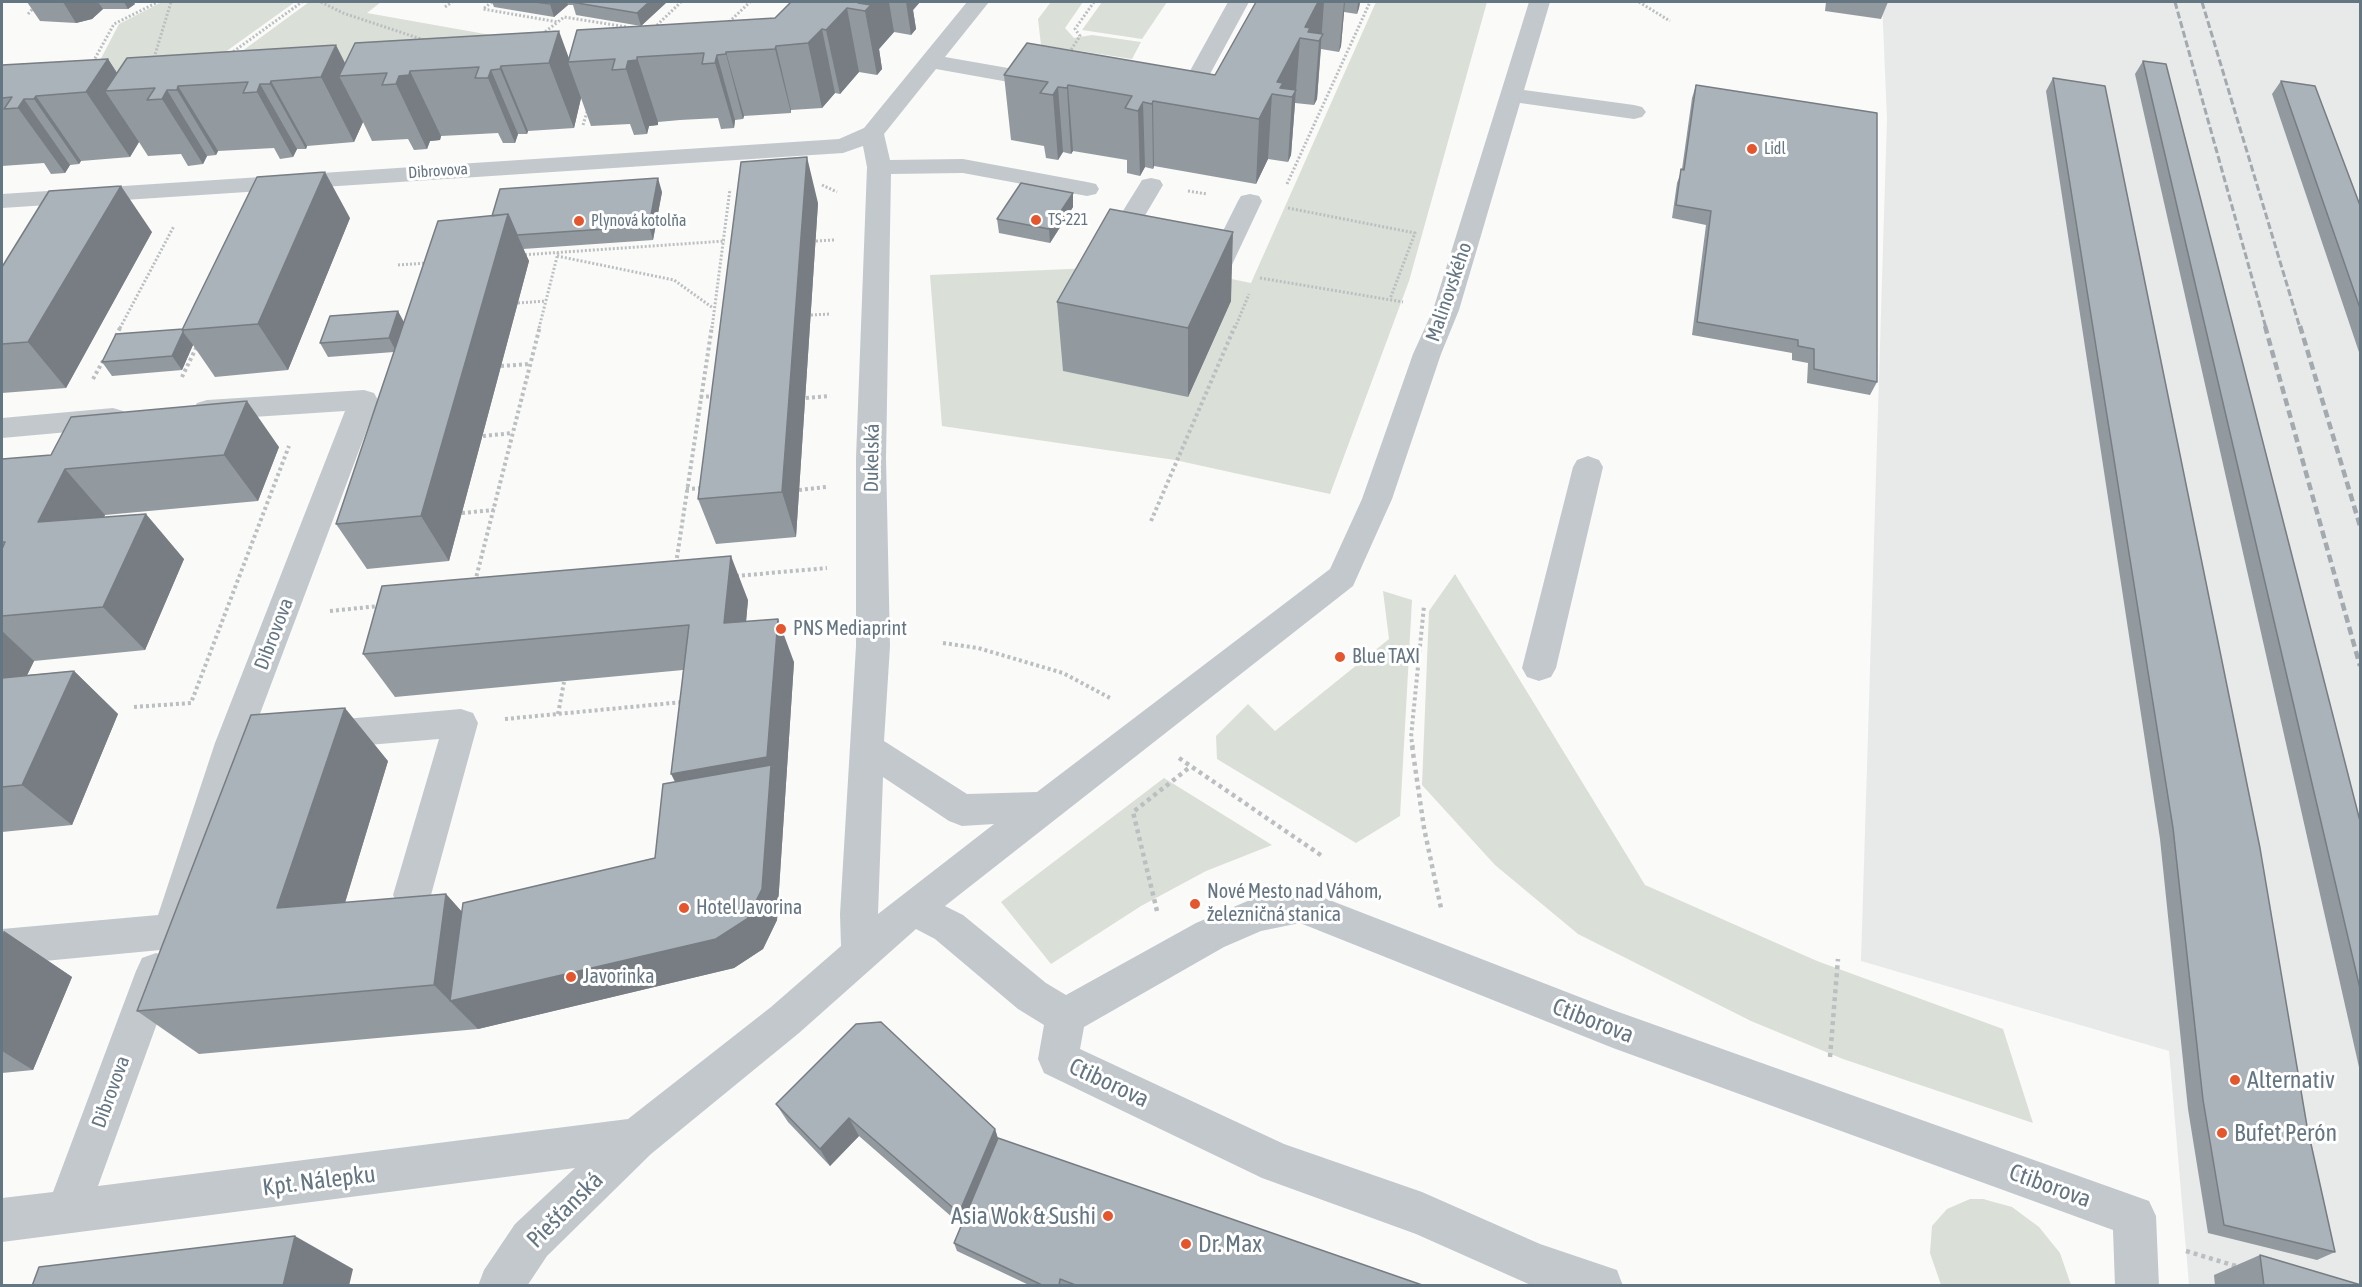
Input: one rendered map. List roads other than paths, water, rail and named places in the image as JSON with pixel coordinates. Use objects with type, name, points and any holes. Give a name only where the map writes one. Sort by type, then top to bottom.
[{"type":"street","points":[[872,133],[978,2]]},
{"type":"street","points":[[1160,102],[1182,106],[1238,2]]},
{"type":"street","name":"Malinovského","points":[[1342,577],[1377,499],[1427,354],[1446,310],[1510,95],[1541,3]]},
{"type":"street","points":[[929,61],[1070,86]]},
{"type":"street","points":[[1510,95],[1634,112]]},
{"type":"street","name":"Dukelská","points":[[861,953],[859,914],[873,646],[871,458],[879,167],[872,133]]},
{"type":"street","name":"Dibrovova","points":[[2,201],[843,146],[872,133]]},
{"type":"street","points":[[879,167],[963,166],[1087,189]]},
{"type":"street","points":[[1106,258],[1151,185]]},
{"type":"street","points":[[1216,269],[1250,201]]},
{"type":"street","name":"Dibrovova","points":[[2,428],[153,414],[364,400],[232,743],[171,931],[67,1211]]},
{"type":"street","points":[[1539,668],[1588,467]]},
{"type":"street","name":"Piešťanská","points":[[500,1286],[531,1240],[636,1139],[785,1020],[913,908],[1342,577]]},
{"type":"street","points":[[232,743],[461,723],[412,895]]},
{"type":"street","points":[[866,748],[962,810],[1044,807]]},
{"type":"street","name":"Ctiborova","points":[[1601,1286],[1537,1275],[1422,1214],[1277,1163],[1058,1059],[1066,1016],[1210,935],[1257,914],[1301,906],[1613,1029],[2134,1216],[2137,1286]]},
{"type":"street","points":[[913,908],[950,927],[974,950],[1032,996],[1066,1016]]},
{"type":"street","points":[[2,947],[171,931]]},
{"type":"street","name":"Kpt. Nálepku","points":[[2,1220],[636,1139]]},
{"type":"railway","points":[[2175,2],[2266,328]]},
{"type":"railway","points":[[2202,2],[2300,328]]},
{"type":"railway","points":[[2265,326],[2360,666]]},
{"type":"railway","points":[[2300,326],[2360,526]]},
{"type":"place","name":"Lidl","points":[[1752,149]]},
{"type":"place","name":"TS-221","points":[[1036,220]]},
{"type":"place","name":"Plynová kotolňa","points":[[579,221]]},
{"type":"place","name":"PNS Mediaprint","points":[[781,629]]},
{"type":"place","name":"Blue TAXI","points":[[1340,657]]},
{"type":"place","name":"Nové Mesto nad Váhom, železničná stanica","points":[[1195,904]]},
{"type":"place","name":"Hotel Javorina","points":[[684,908]]},
{"type":"place","name":"Javorinka","points":[[571,977]]},
{"type":"place","name":"Alternativ","points":[[2235,1080]]},
{"type":"place","name":"Bufet Perón","points":[[2222,1133]]},
{"type":"place","name":"Asia Wok & Sushi","points":[[1108,1216]]},
{"type":"place","name":"Dr. Max","points":[[1186,1244]]}]
